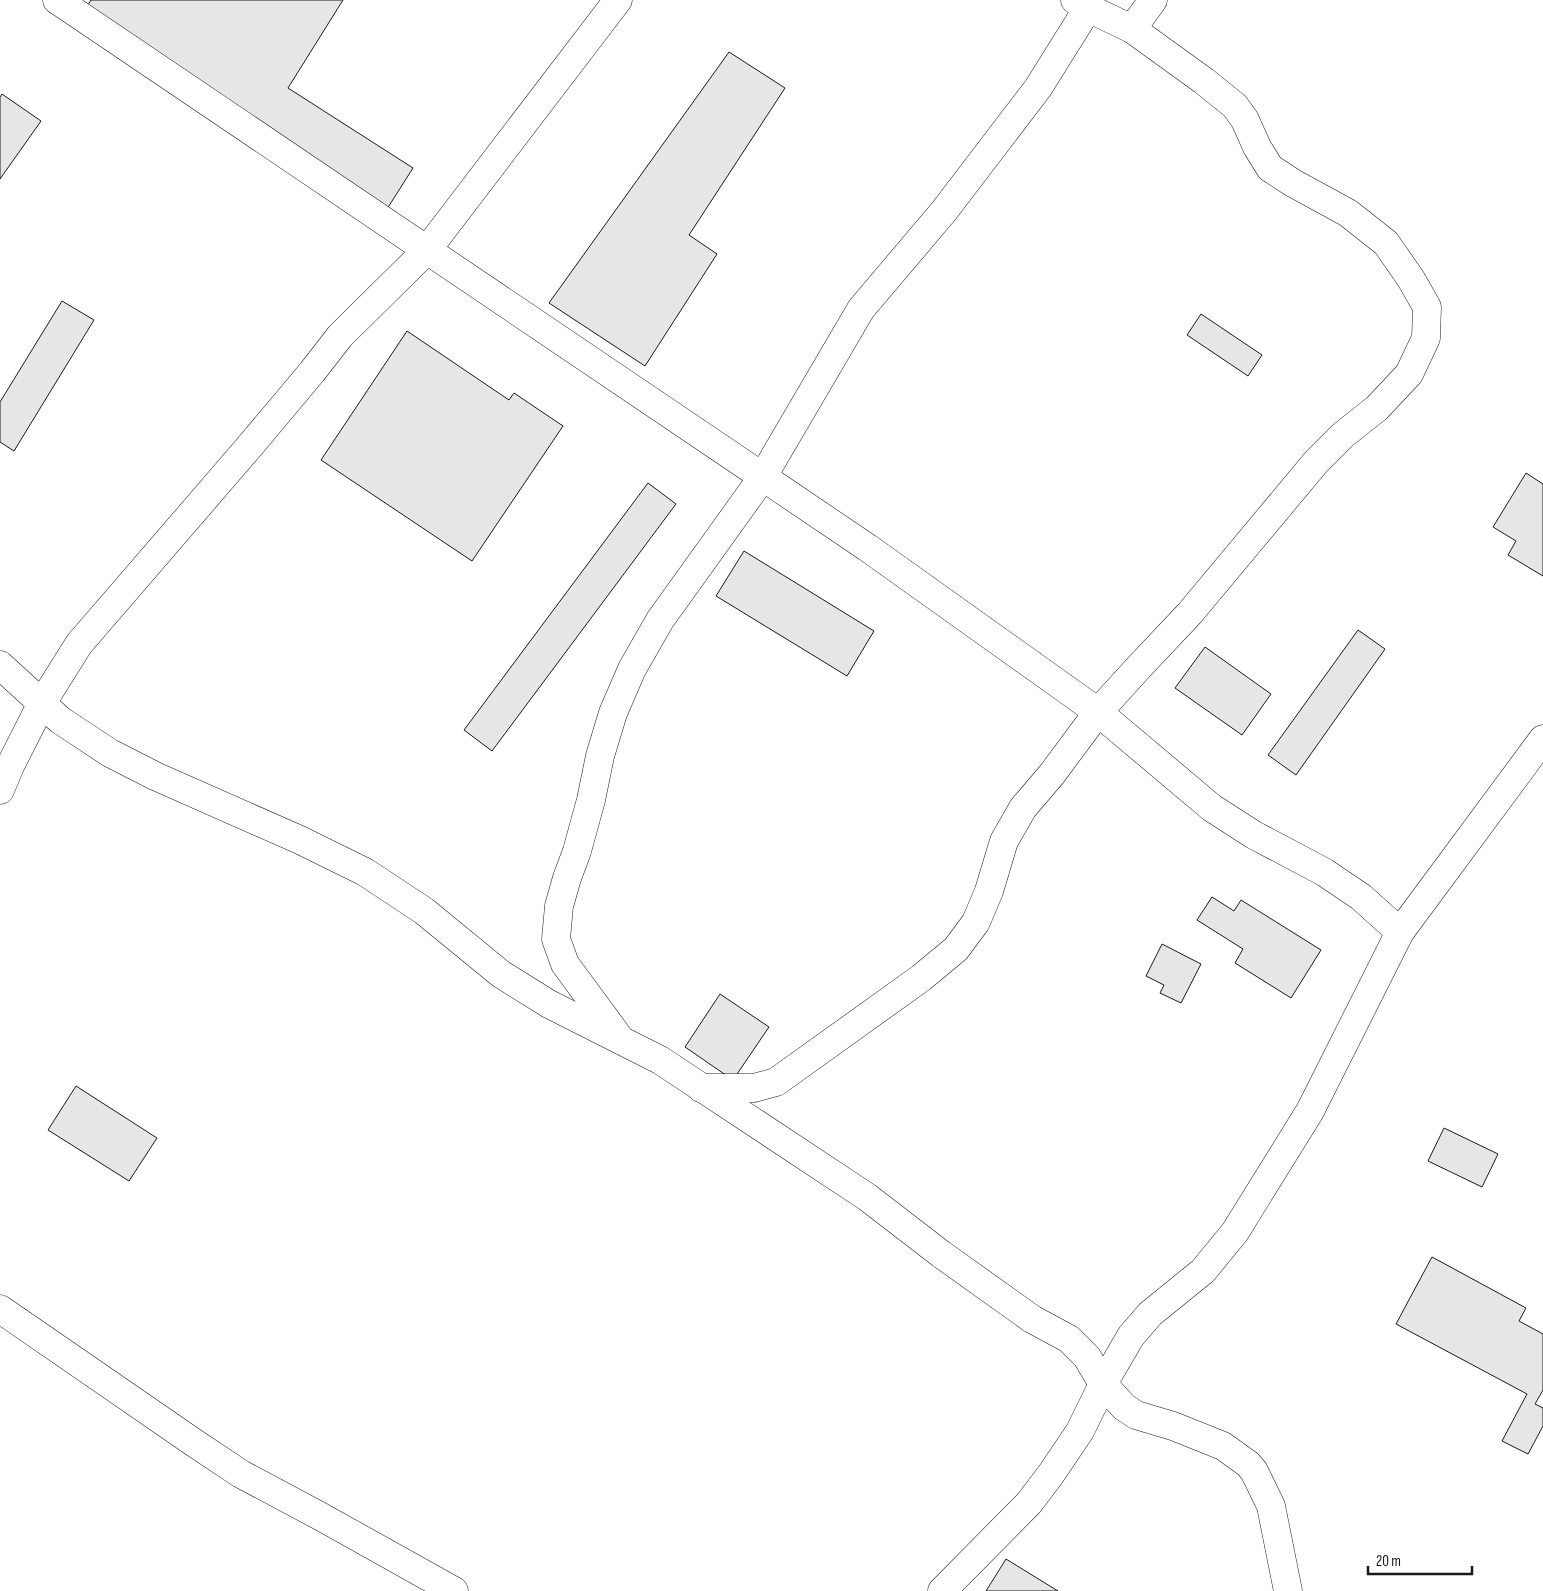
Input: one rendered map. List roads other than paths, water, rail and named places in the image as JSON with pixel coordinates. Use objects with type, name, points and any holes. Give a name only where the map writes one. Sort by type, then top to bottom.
[{"type":"street","points":[[57,0],[868,548],[1098,712],[1212,808],[1254,835],[1324,872],[1360,897],[1400,932]]},
{"type":"street","points":[[0,790],[42,703],[79,644],[250,447],[340,336],[427,250],[618,0]]},
{"type":"street","points":[[1132,29],[1154,0]]},
{"type":"street","points":[[622,1041],[565,964],[556,939],[559,906],[591,800],[600,756],[613,714],[632,668],[660,620],[762,478],[861,308],[944,210],[1038,88],[1082,4],[1132,29],[1204,81],[1235,106],[1246,120],[1257,147],[1270,168],[1348,213],[1386,243],[1411,279],[1427,307],[1426,338],[1409,374],[1377,408],[1343,435],[1316,462],[1190,613],[1098,712],[1052,774],[1023,808],[1004,841],[989,891],[976,922],[956,949],[921,978],[776,1082],[754,1088],[701,1088]]},
{"type":"street","points":[[0,665],[60,720],[125,760],[155,776],[300,840],[365,872],[424,911],[501,974],[549,1004],[660,1060],[867,1197],[941,1254],[1032,1319],[1069,1339],[1087,1357],[1103,1384],[1124,1407],[1136,1415],[1173,1426],[1223,1446],[1248,1464],[1254,1471],[1271,1506],[1288,1591]]},
{"type":"street","points":[[942,1591],[1029,1503],[1051,1474],[1080,1431],[1103,1384],[1137,1328],[1150,1314],[1204,1271],[1235,1232],[1310,1111],[1400,932],[1543,740]]},
{"type":"street","points":[[0,1309],[241,1474],[327,1520],[447,1590]]}]
